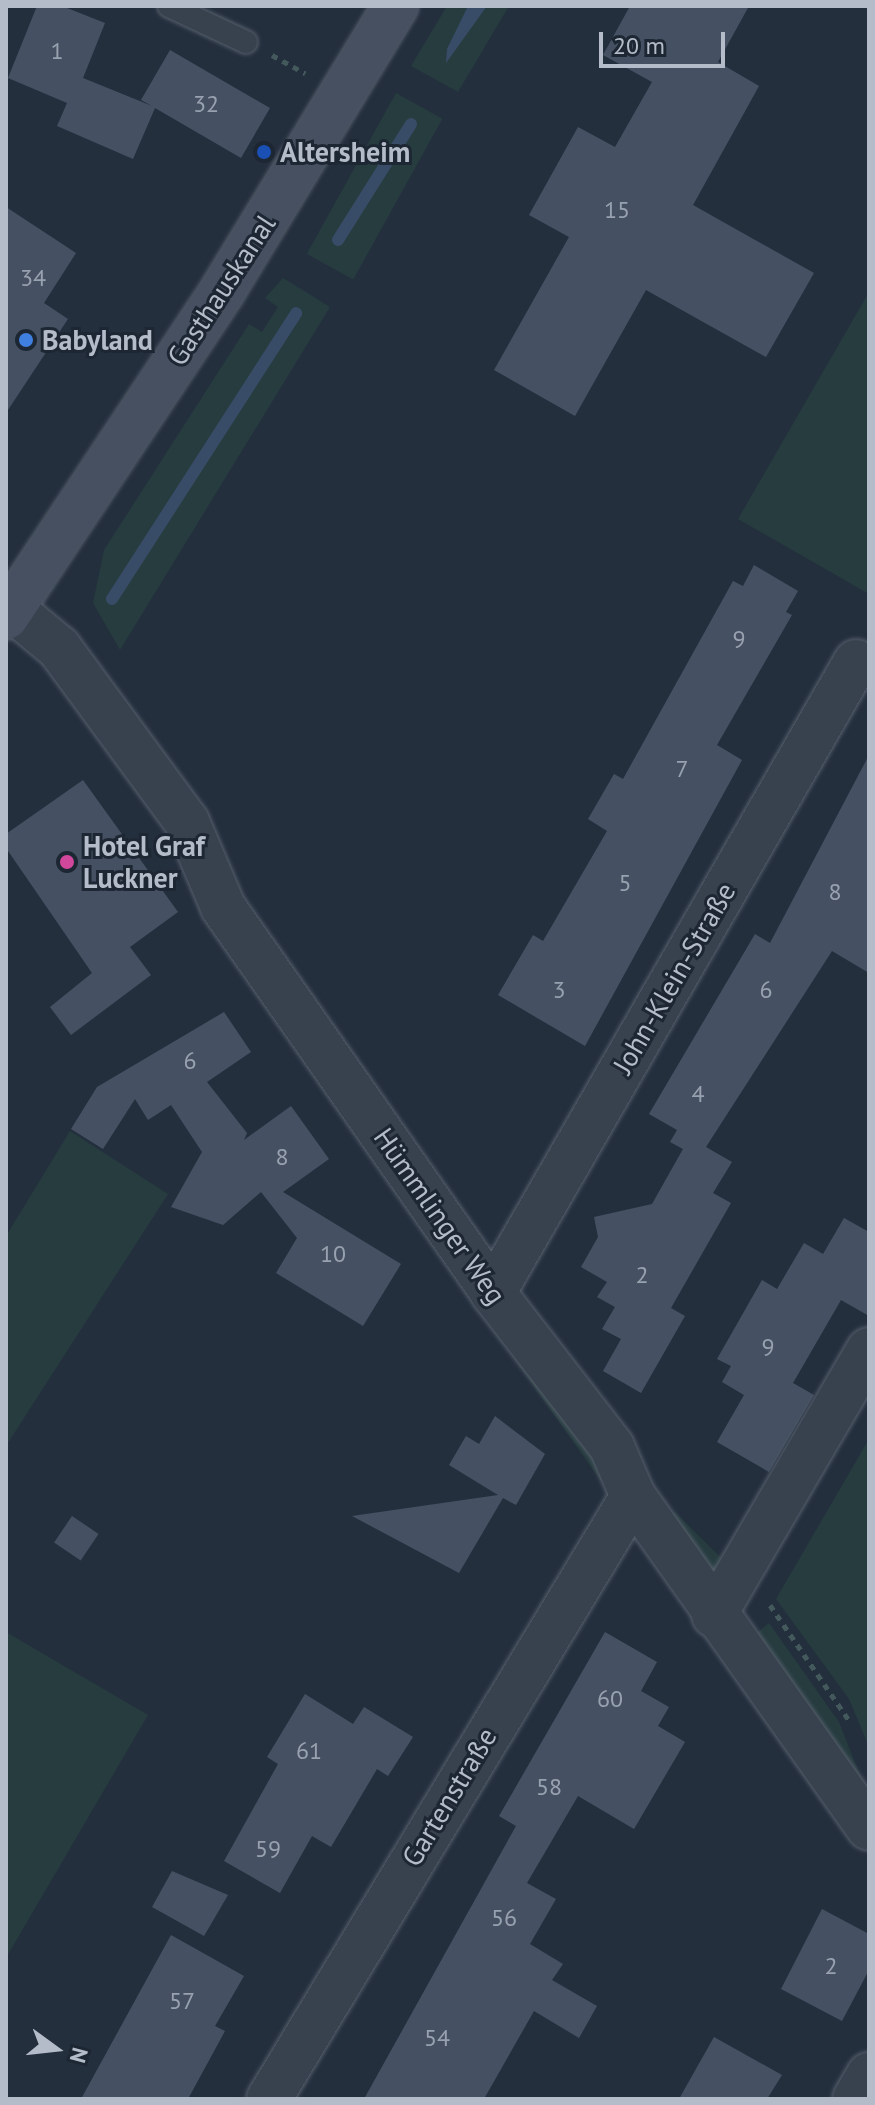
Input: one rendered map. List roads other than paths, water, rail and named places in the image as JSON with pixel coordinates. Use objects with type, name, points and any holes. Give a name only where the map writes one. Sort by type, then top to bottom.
[{"type":"street","name":"Gasthauskanal","points":[[8,610],[343,93],[396,6]]},
{"type":"street","name":"Hümmlinger Weg","points":[[8,610],[59,648],[187,822],[223,907],[493,1293],[612,1447],[633,1496],[714,1615],[869,1828]]},
{"type":"street","name":"John-Klein-Straße","points":[[493,1293],[856,662]]},
{"type":"street","points":[[714,1615],[869,1350]]},
{"type":"street","name":"Gartenstraße","points":[[269,2099],[633,1496]]},
{"type":"street","points":[[855,2099],[869,2075]]},
{"type":"lane","points":[[169,6],[246,42]]},
{"type":"water","points":[[468,6],[487,6],[446,63],[447,49]]},
{"type":"waterway","points":[[338,240],[411,124]]},
{"type":"waterway","points":[[112,599],[296,313]]},
{"type":"place","name":"Altersheim","points":[[264,152]]},
{"type":"place","name":"Babyland","points":[[26,340]]},
{"type":"place","name":"Hotel Graf Luckner","points":[[67,862]]}]
